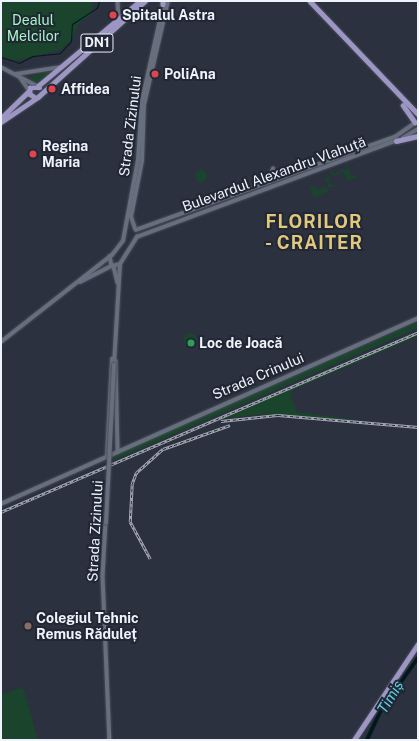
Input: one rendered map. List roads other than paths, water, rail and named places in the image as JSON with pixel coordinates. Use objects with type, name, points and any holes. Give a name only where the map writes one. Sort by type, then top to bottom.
[{"type":"main road","points":[[118,1],[119,19]]},
{"type":"main road","name":"DN1","points":[[1,118],[29,91],[66,65],[140,1]]},
{"type":"main road","name":"DN1","points":[[1,122],[35,98],[144,1]]},
{"type":"main road","name":"Strada Zizinului","points":[[136,239],[136,229],[131,219],[142,161],[144,105],[168,1]]},
{"type":"main road","points":[[310,1],[399,98],[418,115],[415,122]]},
{"type":"main road","name":"Strada Zizinului","points":[[126,233],[138,160],[142,101],[164,2]]},
{"type":"main road","points":[[16,74],[66,65]]},
{"type":"main road","points":[[1,67],[37,86],[41,92]]},
{"type":"main road","points":[[16,74],[35,98]]},
{"type":"main road","points":[[399,98],[418,128]]},
{"type":"main road","points":[[410,108],[418,109]]},
{"type":"main road","name":"Bulevardul Alexandru Vlahuță","points":[[126,233],[395,137],[415,122]]},
{"type":"main road","name":"Bulevardul Alexandru Vlahuță","points":[[136,239],[396,141],[418,128]]},
{"type":"main road","points":[[396,141],[418,136]]},
{"type":"main road","points":[[267,183],[273,169]]},
{"type":"main road","points":[[1,342],[111,256],[126,233],[136,239],[121,263],[77,284]]},
{"type":"main road","points":[[111,256],[119,256],[121,263]]},
{"type":"main road","name":"Strada Zizinului","points":[[111,256],[118,284]]},
{"type":"main road","name":"Strada Zizinului","points":[[110,740],[103,576],[118,284],[121,263]]},
{"type":"main road","name":"Strada Crinului","points":[[1,504],[418,318]]},
{"type":"main road","name":"Strada Zizinului","points":[[116,324],[118,452]]},
{"type":"main road","name":"Strada Zizinului","points":[[107,456],[116,324]]},
{"type":"main road","points":[[354,740],[418,644]]},
{"type":"waterway","points":[[1,57],[19,63],[33,56],[60,53],[71,41],[72,24],[97,8],[99,1]]},
{"type":"waterway","name":"Timiș","points":[[367,740],[381,710],[418,658]]},
{"type":"railway","points":[[1,512],[418,332]]},
{"type":"railway","points":[[221,421],[278,415],[418,427]]},
{"type":"railway","points":[[150,559],[130,522],[132,484],[136,473],[163,449],[230,425]]},
{"type":"place","name":"Spitalul Astra","points":[[113,15]]},
{"type":"place","name":"PoliAna","points":[[155,74]]},
{"type":"place","name":"Affidea","points":[[52,89]]},
{"type":"place","name":"Regina Maria","points":[[33,154]]},
{"type":"place","name":"Loc de Joacă","points":[[191,343]]},
{"type":"place","name":"Colegiul Tehnic Remus Răduleț","points":[[28,626]]},
{"type":"district","name":"FLORILOR - CRAITER","points":[[314,233]]},
{"type":"park label","name":"Dealul Melcilor","points":[[33,28]]}]
